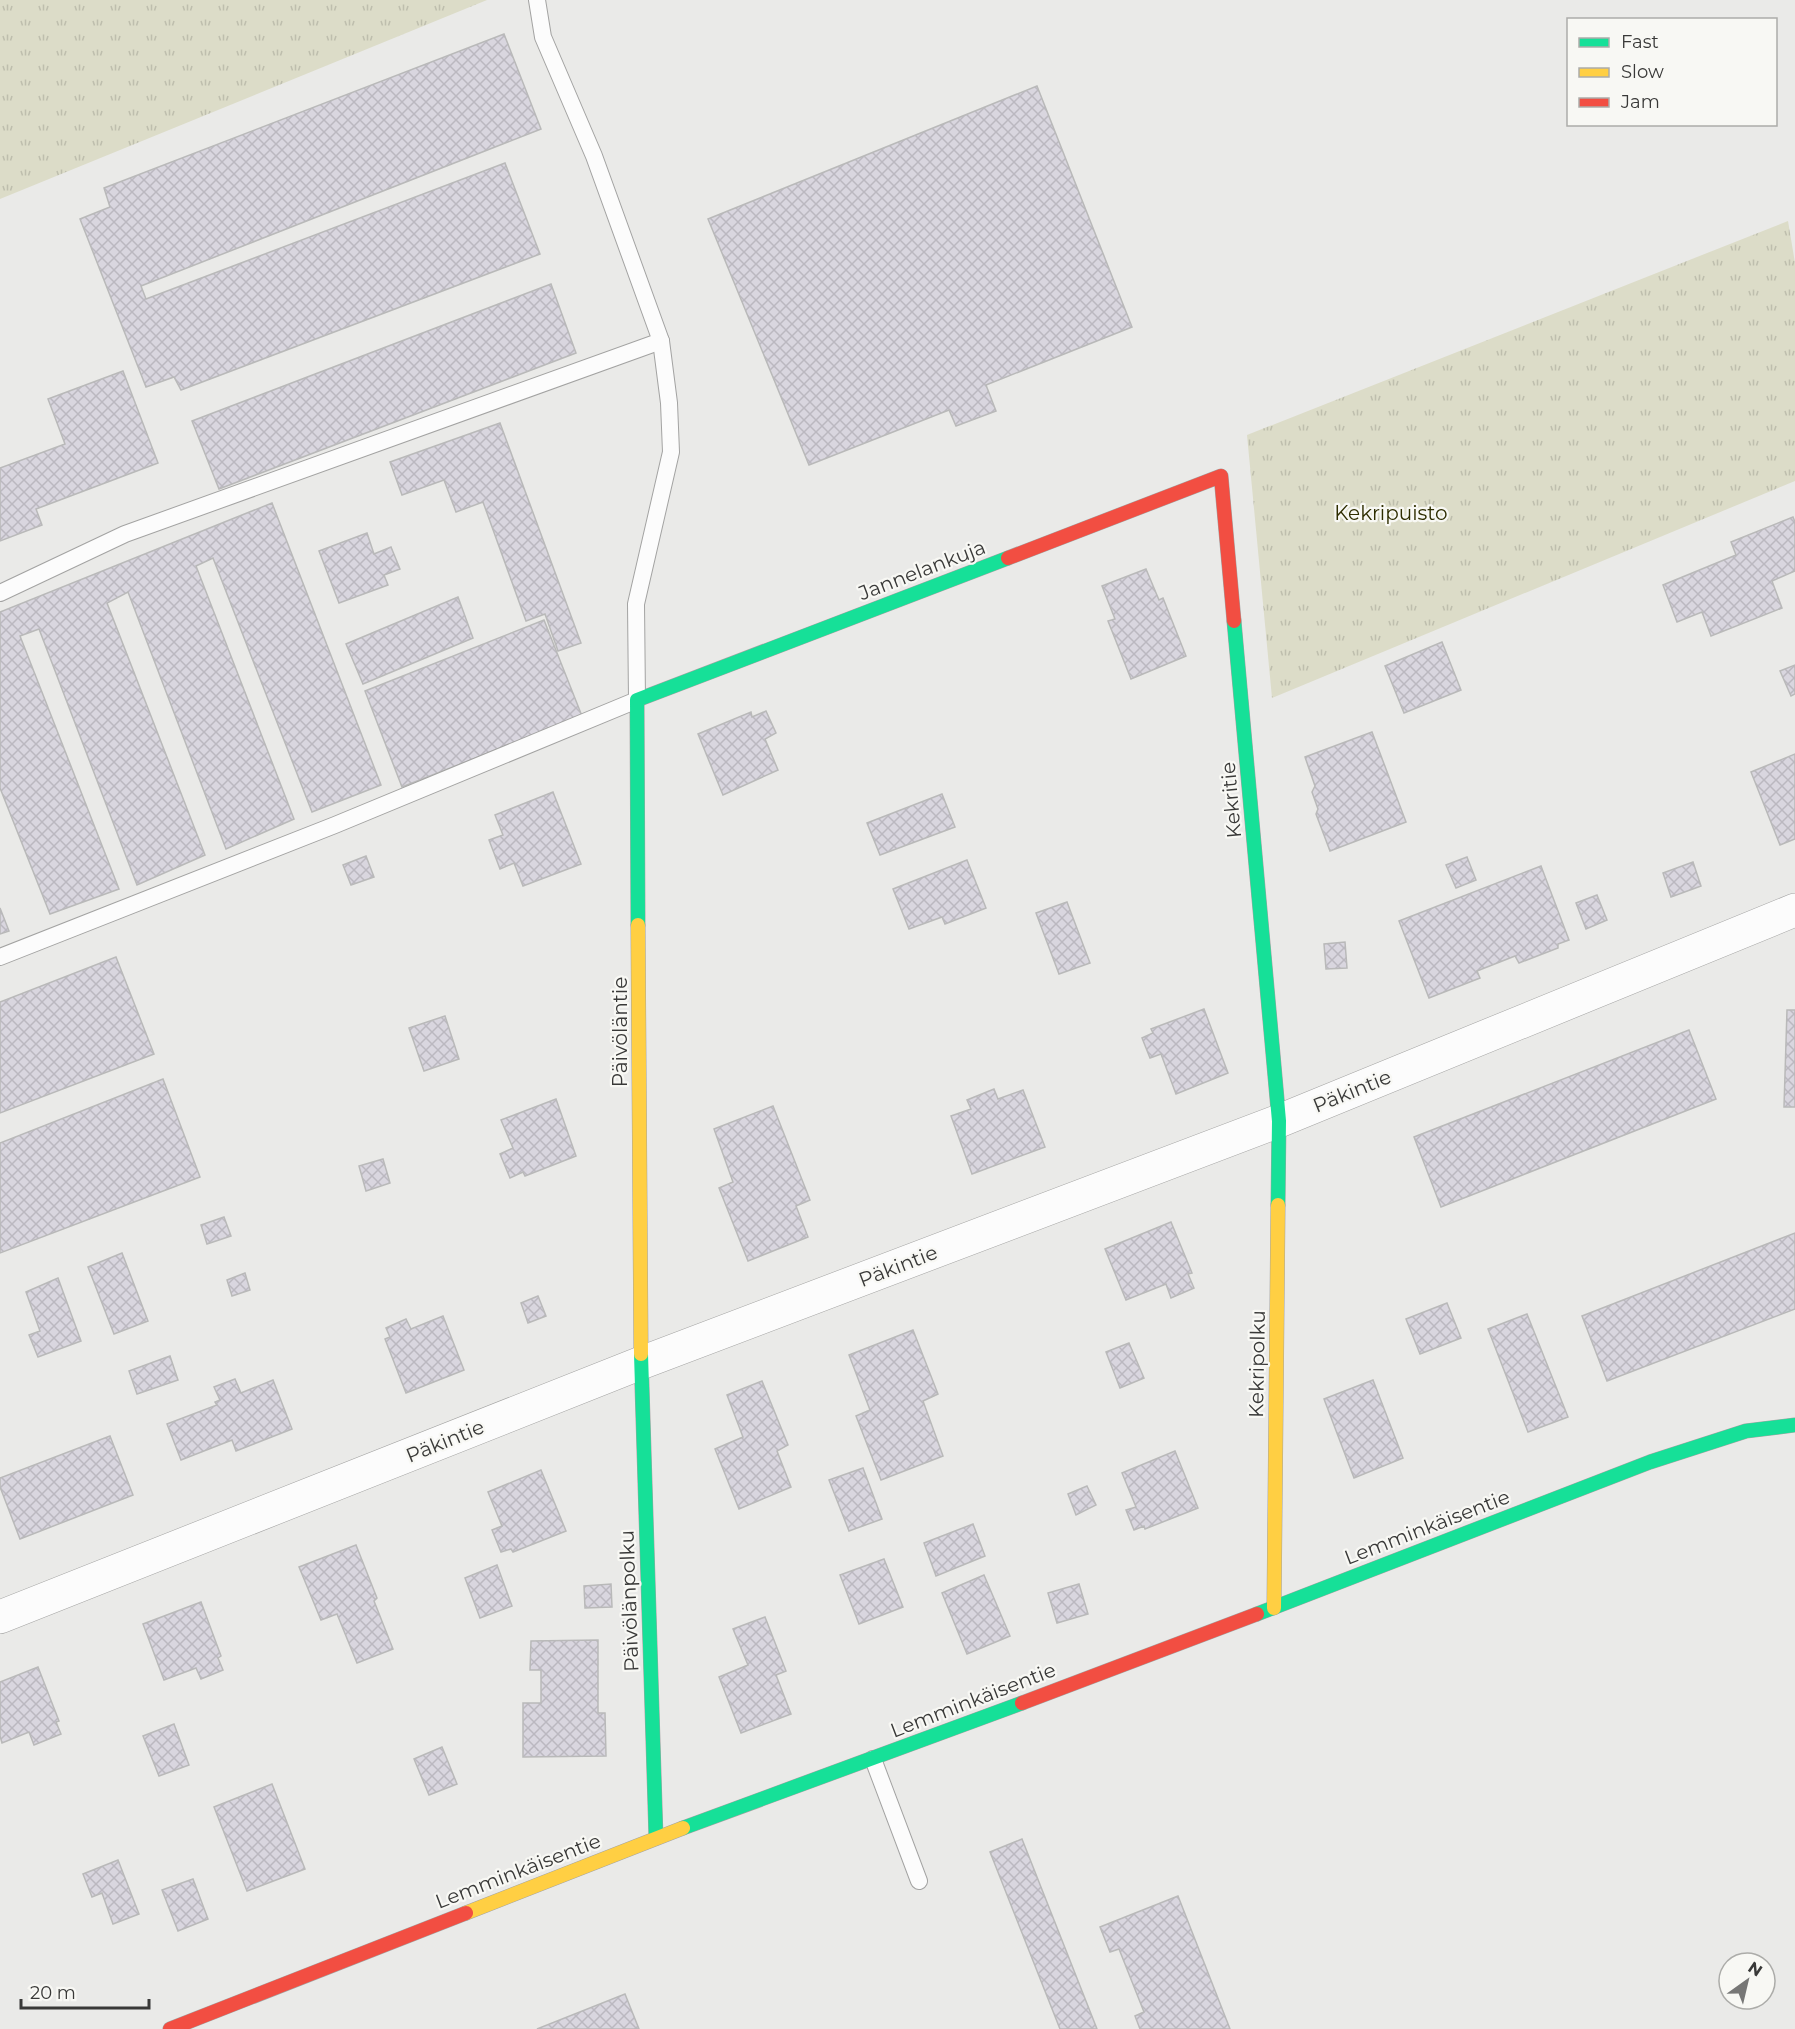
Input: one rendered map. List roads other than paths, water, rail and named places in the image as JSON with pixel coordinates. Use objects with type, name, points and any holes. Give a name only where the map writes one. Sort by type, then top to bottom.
[{"type":"street","name":"Jannelankuja","points":[[637,700],[1221,476]]},
{"type":"street","name":"Kekritie","points":[[1221,476],[1279,1121]]},
{"type":"street","name":"Päivöläntie","points":[[637,700],[641,1363]]},
{"type":"street","name":"Päkintie","points":[[0,1617],[641,1363],[1279,1121],[1795,910]]},
{"type":"street","name":"Kekripolku","points":[[1274,1608],[1279,1121]]},
{"type":"street","name":"Päivölänpolku","points":[[641,1363],[656,1838]]},
{"type":"street","name":"Lemminkäisentie","points":[[170,2029],[656,1838],[1274,1608],[1650,1462],[1746,1431],[1795,1425]]},
{"type":"lane","points":[[0,957],[335,825],[637,700],[636,604],[671,452],[669,403],[661,341],[594,156],[543,37],[537,0]]},
{"type":"lane","points":[[0,592],[125,534],[661,341]]},
{"type":"lane","points":[[873,1759],[919,1881]]},
{"type":"park label","name":"Kekripuisto","points":[[1391,513]]}]
